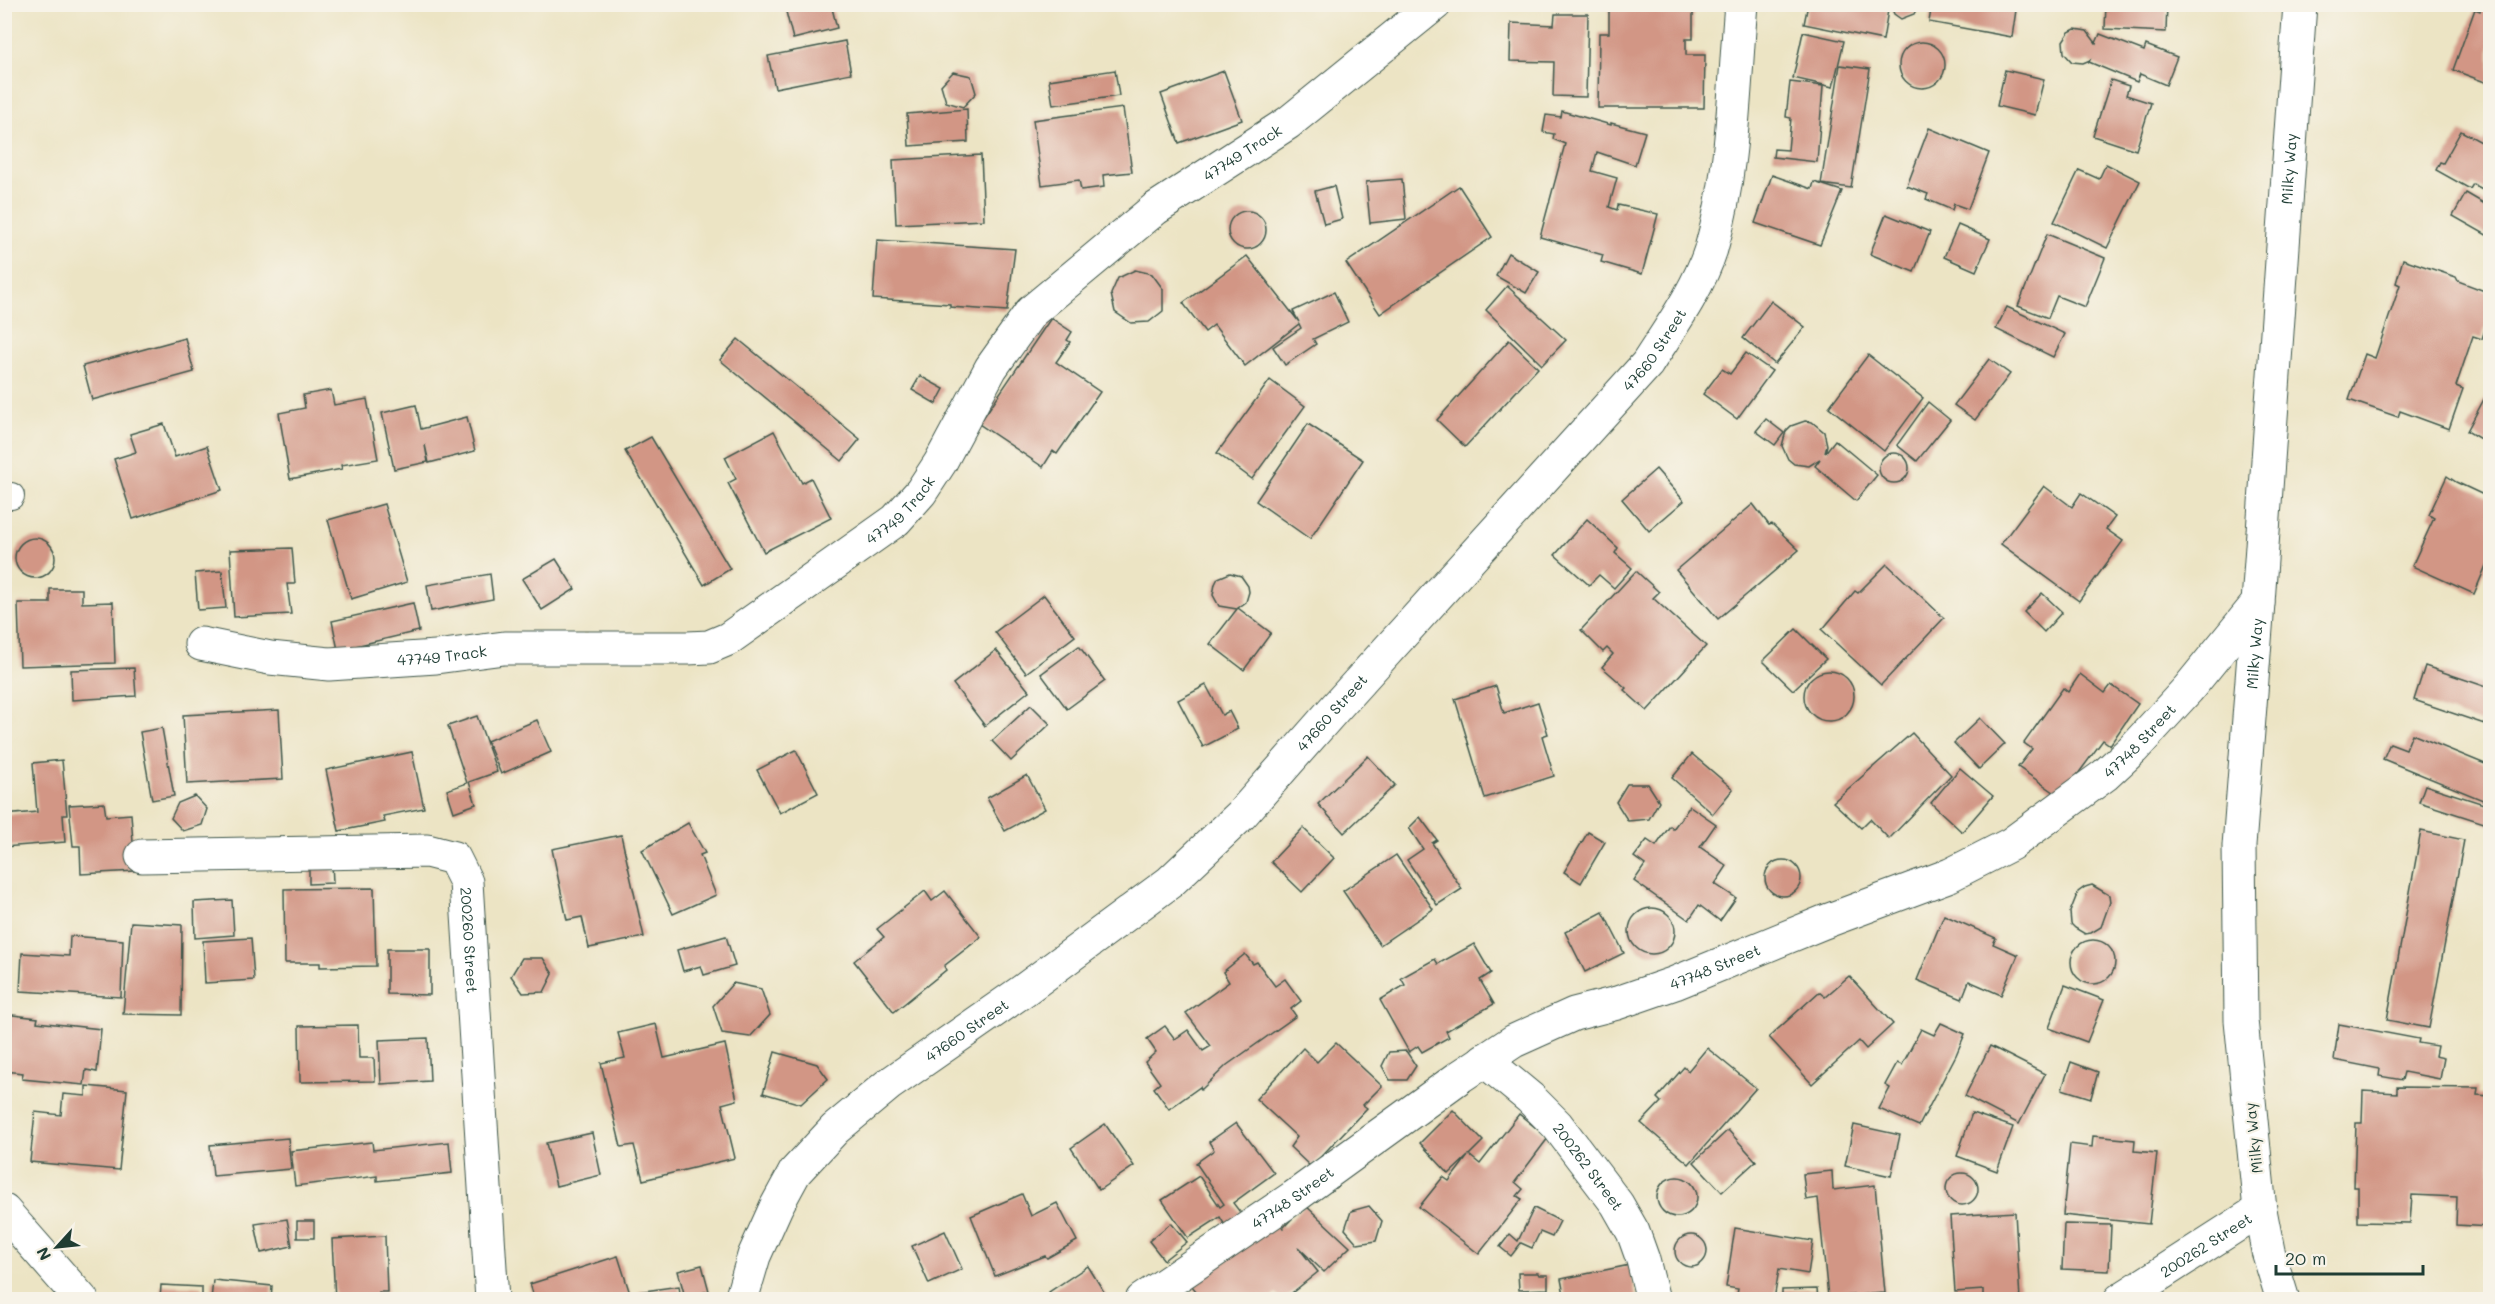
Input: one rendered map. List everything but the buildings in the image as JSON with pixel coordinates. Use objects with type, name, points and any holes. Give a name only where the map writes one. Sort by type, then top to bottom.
[{"type":"street","name":"47749 Track","points":[[201,644],[270,658],[329,664],[436,657],[504,648],[688,648],[709,646],[728,639],[789,594],[850,554],[902,513],[921,492],[940,464],[991,368],[1031,312],[1155,209],[1288,123],[1435,4]]},
{"type":"street","name":"47660 Street","points":[[741,1299],[754,1256],[795,1172],[835,1129],[888,1085],[1024,990],[1170,882],[1241,815],[1647,364],[1686,303],[1710,250],[1725,185],[1742,4]]},
{"type":"street","name":"Milky Way","points":[[2283,1299],[2268,1251],[2260,1210],[2241,1020],[2239,846],[2300,4]]},
{"type":"street","name":"47748 Street","points":[[1142,1299],[1294,1197],[1484,1060],[1514,1041],[1545,1025],[1675,983],[1824,922],[1950,875],[2011,844],[2104,775],[2133,749],[2188,689],[2258,603]]},
{"type":"street","name":"200260 Street","points":[[142,856],[427,851],[454,858],[466,882],[492,1299]]},
{"type":"street","name":"200262 Street","points":[[1484,1060],[1530,1098],[1557,1125],[1617,1204],[1633,1232],[1653,1299]]},
{"type":"street","name":"200262 Street","points":[[2120,1299],[2260,1210]]},
{"type":"street","points":[[4,1211],[82,1299]]}]
